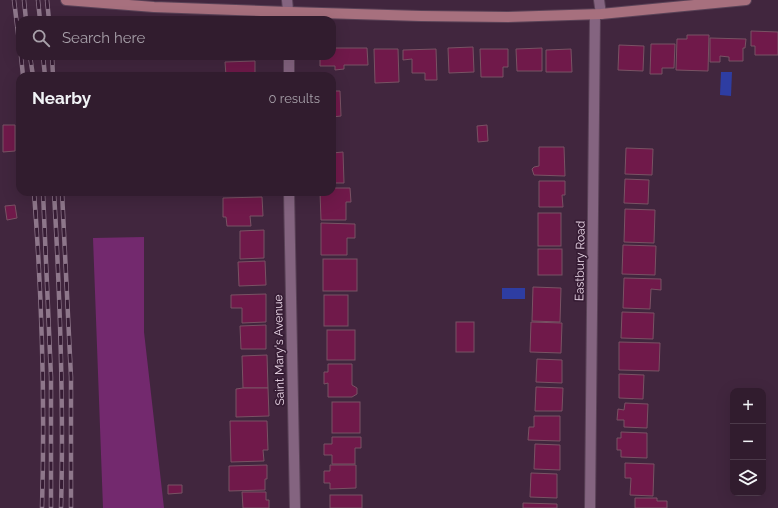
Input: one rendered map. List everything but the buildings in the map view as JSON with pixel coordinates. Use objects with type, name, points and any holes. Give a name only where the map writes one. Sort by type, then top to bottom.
[{"type":"street","points":[[66,0],[289,16],[507,17],[598,15],[746,0]]},
{"type":"street","points":[[287,0],[289,16]]},
{"type":"street","name":"Eastbury Road","points":[[590,508],[599,0]]},
{"type":"street","points":[[289,60],[289,72]]},
{"type":"street","name":"Saint Mary's Avenue","points":[[289,196],[295,508]]},
{"type":"shaded area","points":[[721,72],[732,72],[731,96],[720,95]]},
{"type":"shaded area","points":[[144,237],[144,332],[164,508],[103,508],[93,238]]},
{"type":"shaded area","points":[[502,288],[525,288],[525,299],[502,299]]},
{"type":"railway","points":[[14,0],[16,17]]},
{"type":"railway","points":[[24,0],[26,16]]},
{"type":"railway","points":[[38,0],[40,16]]},
{"type":"railway","points":[[47,0],[49,16]]},
{"type":"railway","points":[[21,60],[23,72]]},
{"type":"railway","points":[[31,60],[32,72]]},
{"type":"railway","points":[[43,60],[45,72]]},
{"type":"railway","points":[[52,60],[53,72]]},
{"type":"railway","points":[[34,196],[42,350],[42,508]]},
{"type":"railway","points":[[43,196],[51,377],[51,508]]},
{"type":"railway","points":[[54,196],[61,350],[61,508]]},
{"type":"railway","points":[[62,196],[71,377],[71,508]]}]
